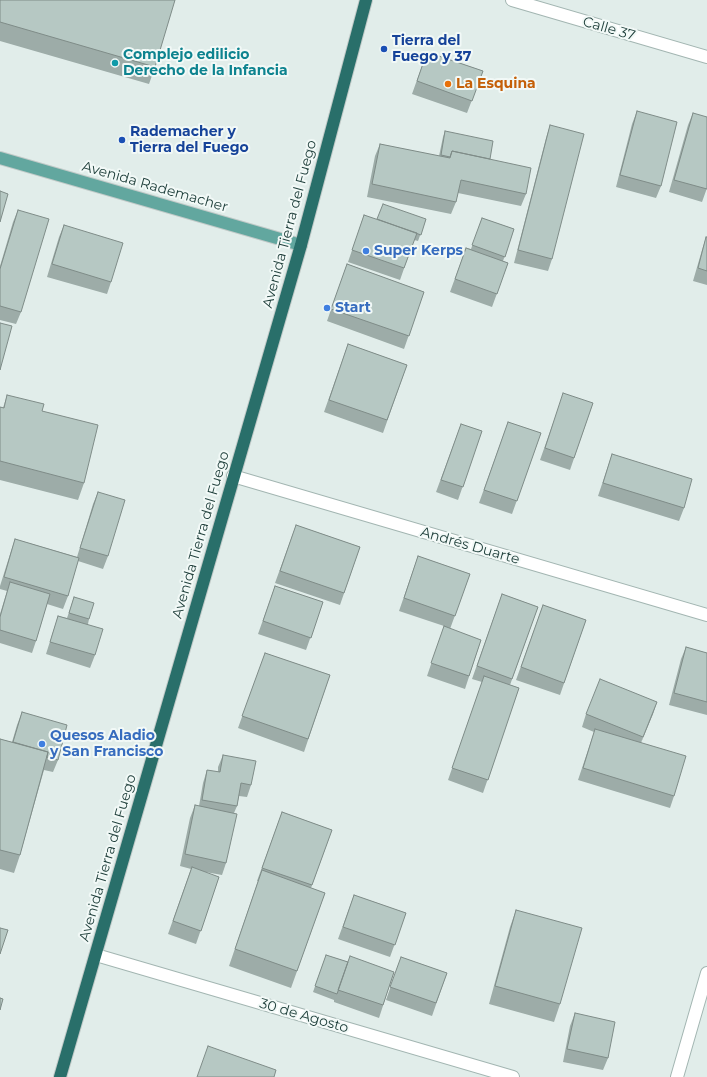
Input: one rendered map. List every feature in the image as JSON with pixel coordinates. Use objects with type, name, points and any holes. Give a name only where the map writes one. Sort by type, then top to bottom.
[{"type":"highway","name":"Avenida Tierra del Fuego","points":[[60,1077],[301,245],[366,0]]},
{"type":"main road","name":"Avenida Rademacher","points":[[0,158],[301,245]]},
{"type":"street","name":"Calle 37","points":[[512,0],[707,57]]},
{"type":"street","name":"Andrés Duarte","points":[[233,476],[707,615]]},
{"type":"street","name":"30 de Agosto","points":[[96,955],[512,1077]]},
{"type":"street","points":[[677,1077],[707,973]]},
{"type":"building","name":"Complejo edilicio Derecho de la Infancia","points":[[0,0],[175,0],[155,67],[0,22]]},
{"type":"building","points":[[427,52],[483,71],[472,101],[417,81]]},
{"type":"building","points":[[637,111],[677,122],[661,186],[620,175]]},
{"type":"building","points":[[693,113],[707,117],[707,189],[674,180]]},
{"type":"building","points":[[550,125],[584,134],[552,259],[518,250]]},
{"type":"building","points":[[445,131],[493,141],[490,159],[452,151],[450,157],[441,155]]},
{"type":"building","points":[[380,144],[450,158],[452,151],[531,168],[526,194],[461,180],[456,202],[372,184]]},
{"type":"building","points":[[0,191],[8,194],[0,222]]},
{"type":"building","points":[[383,204],[426,219],[421,235],[377,219]]},
{"type":"building","points":[[18,210],[49,219],[21,312],[0,306],[0,269]]},
{"type":"building","points":[[364,215],[417,233],[404,268],[352,250]]},
{"type":"building","points":[[482,218],[514,229],[505,257],[472,245]]},
{"type":"building","points":[[64,225],[123,243],[111,282],[52,264]]},
{"type":"building","points":[[707,237],[707,271],[698,268]]},
{"type":"building","points":[[466,248],[508,263],[497,294],[455,279]]},
{"type":"building","points":[[347,264],[424,292],[409,336],[331,309]]},
{"type":"building","points":[[0,323],[12,326],[0,370]]},
{"type":"building","points":[[348,344],[407,365],[387,420],[329,400]]},
{"type":"building","points":[[563,393],[593,403],[574,458],[545,448]]},
{"type":"building","points":[[7,395],[44,404],[42,411],[98,425],[84,483],[0,461],[0,407],[4,408]]},
{"type":"building","points":[[508,422],[541,433],[517,501],[484,490]]},
{"type":"building","points":[[461,424],[482,431],[463,487],[441,480]]},
{"type":"building","points":[[612,454],[692,479],[684,508],[603,483]]},
{"type":"building","points":[[98,492],[125,500],[108,556],[80,548]]},
{"type":"building","points":[[296,525],[360,547],[344,593],[280,571]]},
{"type":"building","points":[[15,539],[79,558],[68,596],[4,577]]},
{"type":"building","points":[[418,556],[470,574],[455,616],[404,598]]},
{"type":"building","points":[[10,582],[50,594],[36,641],[0,630],[0,617]]},
{"type":"building","points":[[275,586],[323,602],[311,638],[263,621]]},
{"type":"building","points":[[502,594],[538,607],[512,679],[477,666]]},
{"type":"building","points":[[74,597],[94,603],[89,619],[69,613]]},
{"type":"building","points":[[543,605],[586,620],[564,683],[521,667]]},
{"type":"building","points":[[58,616],[103,629],[95,655],[50,642]]},
{"type":"building","points":[[444,626],[481,640],[469,676],[431,663]]},
{"type":"building","points":[[686,647],[707,653],[707,702],[674,693]]},
{"type":"building","points":[[265,653],[330,675],[308,739],[242,716]]},
{"type":"building","points":[[484,676],[519,688],[488,780],[452,768]]},
{"type":"building","points":[[600,679],[657,702],[643,737],[586,714]]},
{"type":"building","points":[[22,712],[67,725],[58,760],[47,757],[48,752],[13,742]]},
{"type":"building","points":[[595,729],[686,756],[674,796],[583,768]]},
{"type":"building","points":[[0,739],[48,752],[20,855],[0,850]]},
{"type":"building","points":[[223,755],[256,761],[251,785],[241,783],[237,806],[202,800],[207,770],[220,772]]},
{"type":"building","points":[[195,805],[237,814],[226,863],[185,854]]},
{"type":"building","points":[[282,812],[332,830],[312,885],[262,868]]},
{"type":"building","points":[[192,867],[219,877],[201,931],[173,921]]},
{"type":"building","points":[[262,870],[325,893],[297,971],[235,949]]},
{"type":"building","points":[[354,895],[406,913],[395,945],[343,927]]},
{"type":"building","points":[[516,910],[582,928],[560,1004],[495,986]]},
{"type":"building","points":[[0,928],[8,930],[0,954]]},
{"type":"building","points":[[326,955],[348,962],[337,994],[315,986]]},
{"type":"building","points":[[350,956],[394,972],[383,1005],[338,990]]},
{"type":"building","points":[[401,957],[447,973],[436,1003],[390,987]]},
{"type":"building","points":[[0,998],[3,999],[0,1010]]},
{"type":"building","points":[[575,1013],[615,1022],[608,1058],[567,1049]]},
{"type":"building","points":[[208,1046],[276,1070],[274,1077],[197,1077]]},
{"type":"place","name":"Tierra del Fuego y 37","points":[[384,49]]},
{"type":"place","name":"Complejo edilicio Derecho de la Infancia","points":[[115,63]]},
{"type":"place","name":"La Esquina","points":[[448,84]]},
{"type":"place","name":"Rademacher y Tierra del Fuego","points":[[122,140]]},
{"type":"place","name":"Super Kerps","points":[[366,251]]},
{"type":"place","name":"Start","points":[[327,308]]},
{"type":"place","name":"Quesos Aladio y San Francisco","points":[[42,744]]}]
